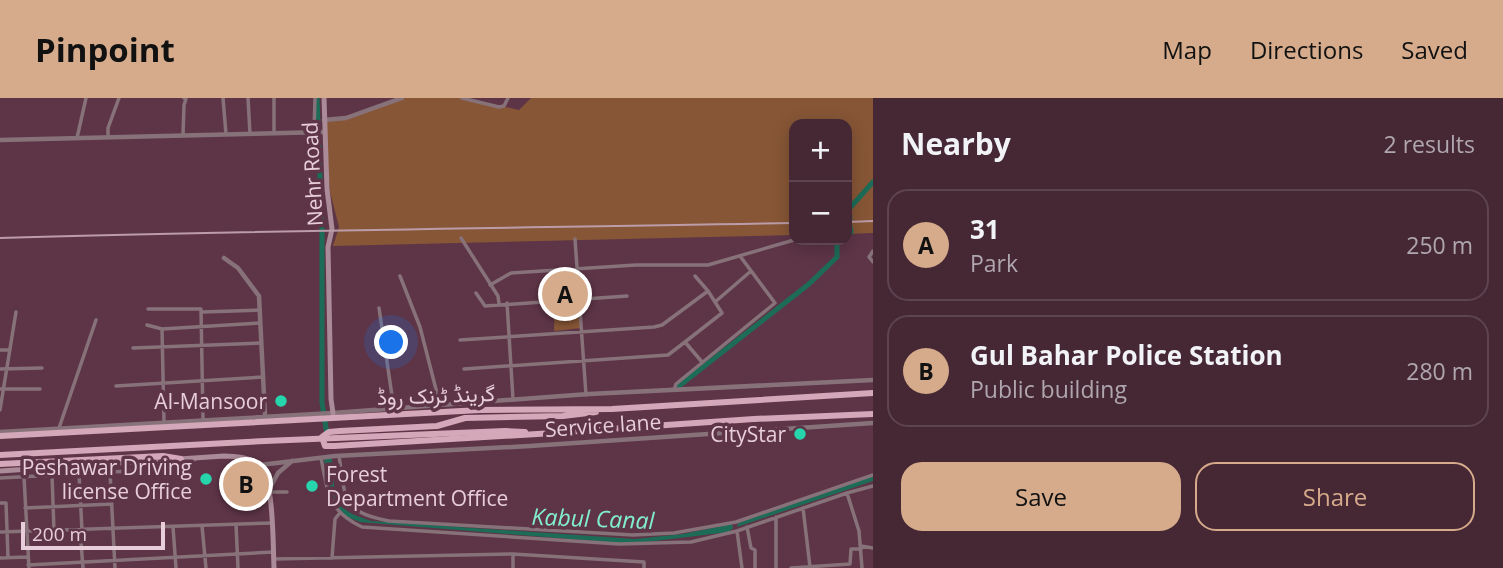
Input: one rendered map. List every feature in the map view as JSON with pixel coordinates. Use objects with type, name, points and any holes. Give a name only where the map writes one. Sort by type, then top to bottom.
[{"type":"highway","name":"گرینڈ ٹرنک روڈ","points":[[0,434],[332,414],[612,409],[873,393]]},
{"type":"highway","points":[[554,433],[328,446],[324,444],[322,437],[329,432],[437,426],[465,418],[563,416],[612,409]]},
{"type":"highway","name":"گرینڈ ٹرنک روڈ","points":[[0,455],[505,431],[583,432],[754,419],[873,414]]},
{"type":"highway","points":[[0,464],[163,456],[181,459]]},
{"type":"main road","name":"Nehr Road","points":[[324,98],[327,189],[332,229],[328,247],[332,414]]},
{"type":"main road","points":[[0,471],[234,456],[248,459],[260,465],[270,490],[274,568]]},
{"type":"street","points":[[77,138],[86,98]]},
{"type":"street","points":[[108,137],[108,128],[119,98]]},
{"type":"street","points":[[183,135],[184,98]]},
{"type":"street","points":[[223,98],[226,134]]},
{"type":"street","points":[[248,98],[250,134]]},
{"type":"street","points":[[274,98],[274,133]]},
{"type":"street","points":[[314,132],[315,98]]},
{"type":"street","points":[[324,120],[346,118],[402,98]]},
{"type":"street","points":[[463,98],[499,107],[504,106],[508,98]]},
{"type":"street","points":[[0,139],[324,132]]},
{"type":"street","points":[[461,238],[498,296],[499,303]]},
{"type":"street","points":[[575,239],[586,395]]},
{"type":"street","points":[[490,285],[511,273],[636,265],[708,265],[789,241]]},
{"type":"street","points":[[873,251],[869,257],[873,262]]},
{"type":"street","points":[[674,391],[676,384],[775,303],[740,256]]},
{"type":"street","points":[[224,258],[238,268],[259,296],[265,416]]},
{"type":"street","points":[[715,302],[751,271]]},
{"type":"street","points":[[400,276],[420,327],[440,405]]},
{"type":"street","points":[[464,369],[668,355],[722,314],[722,310],[695,276]]},
{"type":"street","points":[[460,340],[654,327],[662,325],[708,291]]},
{"type":"street","points":[[476,293],[485,306],[627,296]]},
{"type":"street","points":[[507,303],[513,399]]},
{"type":"street","points":[[379,308],[394,409]]},
{"type":"street","points":[[148,309],[201,309],[202,312],[260,310]]},
{"type":"street","points":[[0,410],[16,312]]},
{"type":"street","points":[[202,312],[204,420]]},
{"type":"street","points":[[59,428],[96,320]]},
{"type":"street","points":[[147,325],[162,329],[260,323]]},
{"type":"street","points":[[162,329],[164,422]]},
{"type":"street","points":[[133,348],[261,342]]},
{"type":"street","points":[[685,342],[702,362]]},
{"type":"street","points":[[0,350],[10,350]]},
{"type":"street","points":[[0,369],[42,368]]},
{"type":"street","points":[[116,386],[263,377]]},
{"type":"street","points":[[332,414],[497,400],[873,380]]},
{"type":"street","points":[[2,389],[40,389]]},
{"type":"street","points":[[496,410],[497,400]]},
{"type":"street","points":[[0,434],[265,416],[320,416]]},
{"type":"street","points":[[754,419],[755,431]]},
{"type":"street","name":"Service lane","points":[[260,465],[337,456],[873,423]]},
{"type":"street","points":[[583,432],[583,441]]},
{"type":"street","points":[[419,442],[419,452]]},
{"type":"street","points":[[368,444],[369,454]]},
{"type":"street","points":[[337,456],[349,506],[374,518],[632,535],[674,533],[736,522],[873,475]]},
{"type":"street","points":[[323,457],[327,484],[339,514],[362,527],[619,544],[691,542],[737,531],[847,492],[873,486]]},
{"type":"street","points":[[0,478],[186,468],[190,467],[196,458]]},
{"type":"street","points":[[287,492],[270,490],[278,473],[293,460]]},
{"type":"street","points":[[110,472],[115,568]]},
{"type":"street","points":[[79,474],[83,565]]},
{"type":"street","points":[[52,475],[54,531]]},
{"type":"street","points":[[24,477],[28,566],[83,565],[237,554],[332,558],[513,554],[644,562],[644,568]]},
{"type":"street","points":[[847,492],[861,547],[862,568]]},
{"type":"street","points":[[0,503],[6,503],[8,557]]},
{"type":"street","points":[[25,508],[112,504]]},
{"type":"street","points":[[803,508],[810,567]]},
{"type":"street","points":[[332,558],[335,519],[339,514]]},
{"type":"street","points":[[776,517],[776,568]]},
{"type":"street","points":[[0,532],[271,523]]},
{"type":"street","points":[[236,524],[239,568]]},
{"type":"street","points":[[202,526],[206,568]]},
{"type":"street","points":[[173,527],[176,568]]},
{"type":"street","points":[[747,527],[751,548],[755,550],[755,568]]},
{"type":"street","points":[[737,531],[742,568]]},
{"type":"street","points":[[791,568],[850,564],[851,549],[873,548]]},
{"type":"street","points":[[513,554],[513,568]]},
{"type":"street","points":[[0,558],[27,557]]},
{"type":"shaded area","points":[[401,98],[464,98],[519,110],[531,98],[873,98],[873,233],[852,234],[852,119],[789,119],[789,235],[333,246],[339,227],[330,192],[324,120],[346,118]]},
{"type":"shaded area","points":[[577,300],[581,328],[554,331],[555,301]]},
{"type":"shaded area","points":[[324,459],[332,459],[335,488],[344,508],[371,521],[635,539],[683,534],[732,524],[733,528],[729,532],[619,543],[360,522],[340,514],[328,481]]},
{"type":"shaded area","points":[[873,476],[873,481],[737,527],[738,523]]},
{"type":"waterway","name":"Kabul Canal","points":[[317,98],[322,232],[322,403],[327,434]]},
{"type":"waterway","points":[[852,206],[873,182]]},
{"type":"waterway","points":[[679,386],[809,284],[837,257],[837,245]]},
{"type":"railway","points":[[852,222],[873,221]]},
{"type":"railway","points":[[0,238],[789,223]]},
{"type":"place","name":"31","points":[[565,294]]},
{"type":"place","name":"Al-Mansoor","points":[[281,401]]},
{"type":"place","name":"CityStar","points":[[800,434]]},
{"type":"place","name":"Peshawar Driving license Office","points":[[206,479]]},
{"type":"place","name":"Gul Bahar Police Station","points":[[246,484]]},
{"type":"place","name":"Forest Department Office","points":[[312,486]]}]
